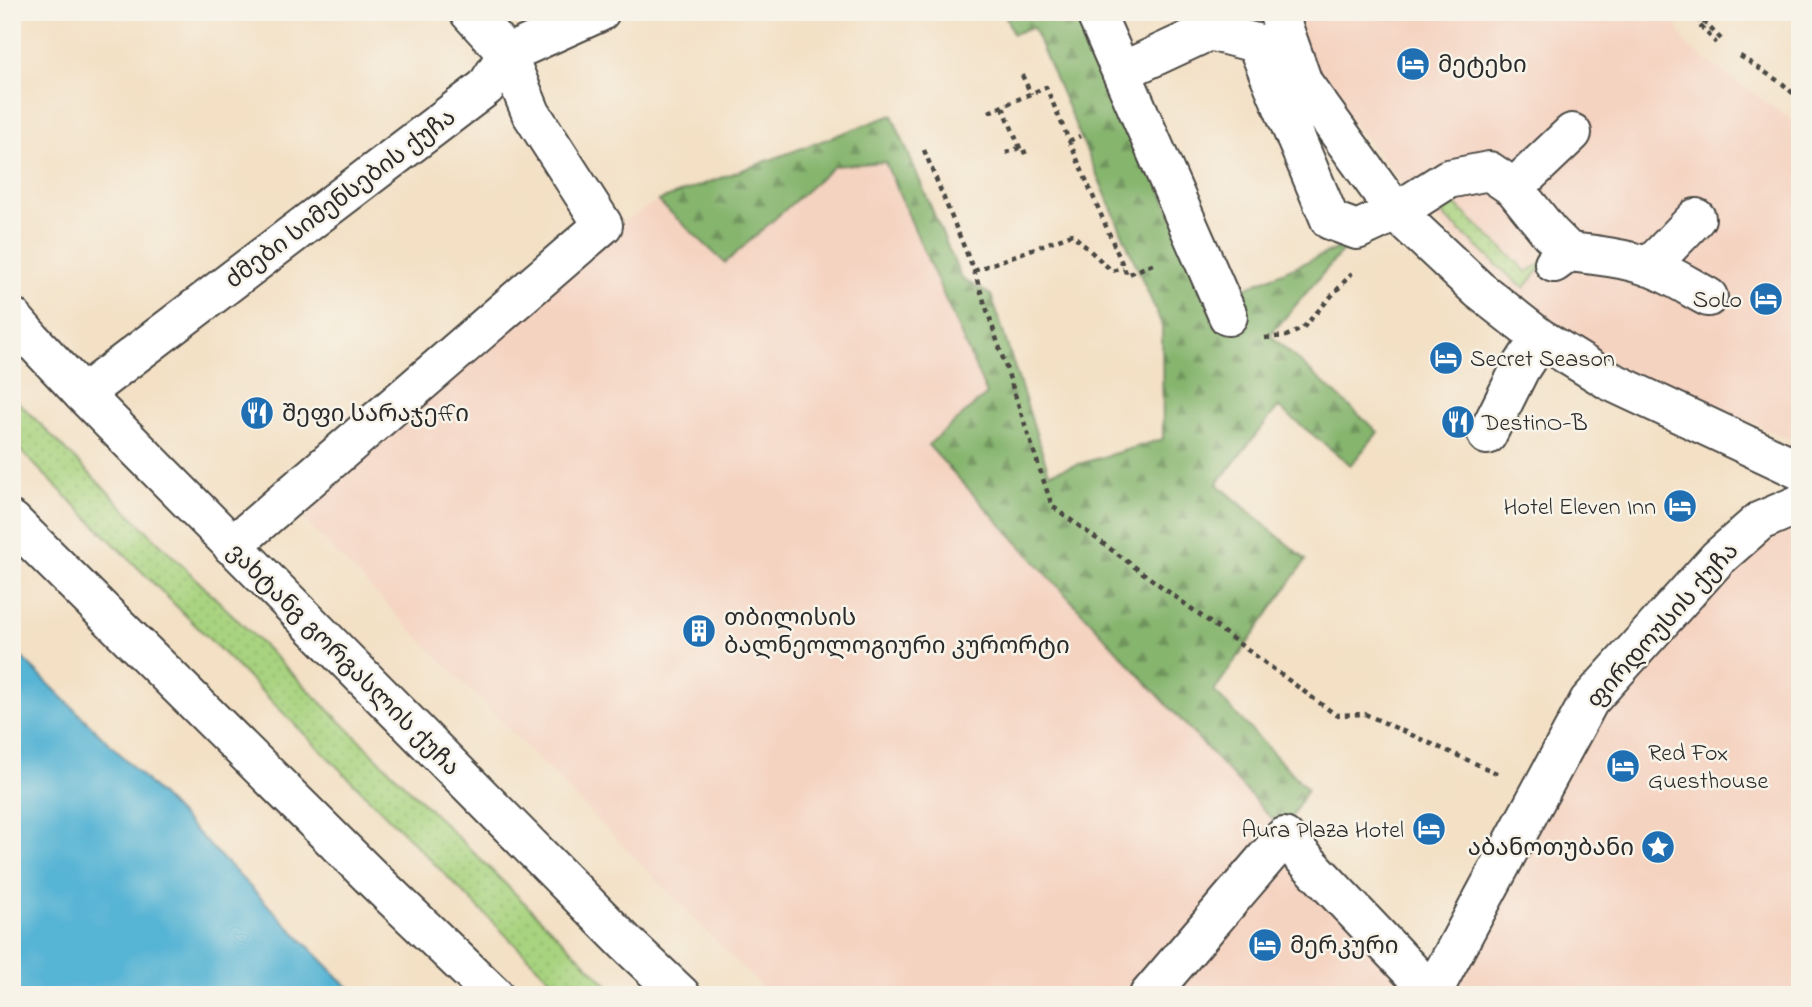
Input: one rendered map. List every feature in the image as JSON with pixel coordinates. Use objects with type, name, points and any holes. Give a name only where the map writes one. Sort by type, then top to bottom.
[{"type":"main road","points":[[232,546],[603,225],[531,113],[507,54],[469,12]]},
{"type":"main road","points":[[507,54],[600,12]]},
{"type":"main road","points":[[1095,12],[1228,316]]},
{"type":"main road","points":[[1278,12],[1303,83],[1396,212],[1479,290],[1540,338],[1610,381],[1800,470]]},
{"type":"main road","points":[[1121,72],[1209,30],[1256,43],[1330,220],[1357,230],[1396,212],[1448,179],[1489,171],[1514,188],[1550,233],[1561,258],[1609,257],[1649,267],[1708,297]]},
{"type":"main road","name":"ძმები სიმენსების ქუჩა","points":[[83,394],[486,87],[507,54]]},
{"type":"main road","points":[[1514,188],[1572,132]]},
{"type":"main road","points":[[1649,267],[1696,218]]},
{"type":"main road","name":"ვახტანგ გორგასლის ქუჩა","points":[[12,317],[32,341],[232,546],[626,943],[681,995]]},
{"type":"main road","points":[[1487,435],[1520,369],[1540,338]]},
{"type":"main road","name":"ფირდოუსის ქუჩა","points":[[1431,994],[1589,701],[1718,558],[1760,521],[1800,504]]},
{"type":"main road","points":[[12,521],[494,995]]},
{"type":"main road","points":[[1149,995],[1284,836],[1431,994]]},
{"type":"path","points":[[1686,12],[1700,18],[1718,41]]},
{"type":"path","points":[[1740,56],[1783,84],[1800,100]]},
{"type":"path","points":[[1022,75],[1031,94]]},
{"type":"path","points":[[989,112],[1046,88],[1127,275]]},
{"type":"path","points":[[1000,108],[1017,149],[1022,153],[1027,151]]},
{"type":"path","points":[[1069,141],[1080,136]]},
{"type":"path","points":[[1006,153],[1017,149]]},
{"type":"path","points":[[925,150],[974,271],[1052,506],[1336,715],[1365,714],[1538,792]]},
{"type":"path","points":[[974,271],[1072,234],[1112,271],[1124,268]]},
{"type":"path","points":[[1228,316],[1240,331],[1259,338],[1286,336],[1302,329],[1357,267]]},
{"type":"shaded area","points":[[1296,12],[1669,12],[1688,47],[1800,126],[1800,443],[1620,368],[1525,301],[1492,273],[1416,201],[1315,76]]},
{"type":"shaded area","points":[[885,162],[987,394],[928,444],[1417,973],[1403,995],[769,995],[291,507],[615,226],[658,201],[725,263],[834,166]]},
{"type":"shaded area","name":"აბანოთუბანი","points":[[1800,524],[1800,995],[1433,995],[1594,712],[1769,531]]},
{"type":"green space","points":[[1004,12],[1084,12],[1210,303],[1348,244],[1270,335],[1378,432],[1351,465],[1278,407],[1217,484],[1306,560],[1214,691],[1307,789],[1284,832],[928,445],[987,394],[885,162],[834,166],[725,263],[658,201],[892,115],[961,278],[991,295],[1049,473],[1163,439],[1162,325],[1033,27],[1013,34]]},
{"type":"green space","points":[[1451,200],[1527,272],[1549,259],[1524,288],[1433,206]]},
{"type":"green space","points":[[12,396],[618,995],[566,995],[12,442]]},
{"type":"water","points":[[12,648],[118,752],[356,995],[12,995]]},
{"type":"place","name":"მეტეხი","points":[[1413,64]]},
{"type":"place","name":"SoLo","points":[[1766,299]]},
{"type":"place","name":"Secret Season","points":[[1446,358]]},
{"type":"place","name":"შეფი სარაჯეffი","points":[[257,413]]},
{"type":"place","name":"DestinO-B","points":[[1458,422]]},
{"type":"place","name":"Hotel Eleven Inn","points":[[1680,506]]},
{"type":"place","name":"თბილისის ბალნეოლოგიური კურორტი","points":[[699,631]]},
{"type":"place","name":"Red Fox Guesthouse","points":[[1623,766]]},
{"type":"place","name":"Aura Plaza Hotel","points":[[1429,829]]},
{"type":"place","name":"აბანოთუბანი","points":[[1658,847]]},
{"type":"place","name":"მერკური","points":[[1265,945]]}]
